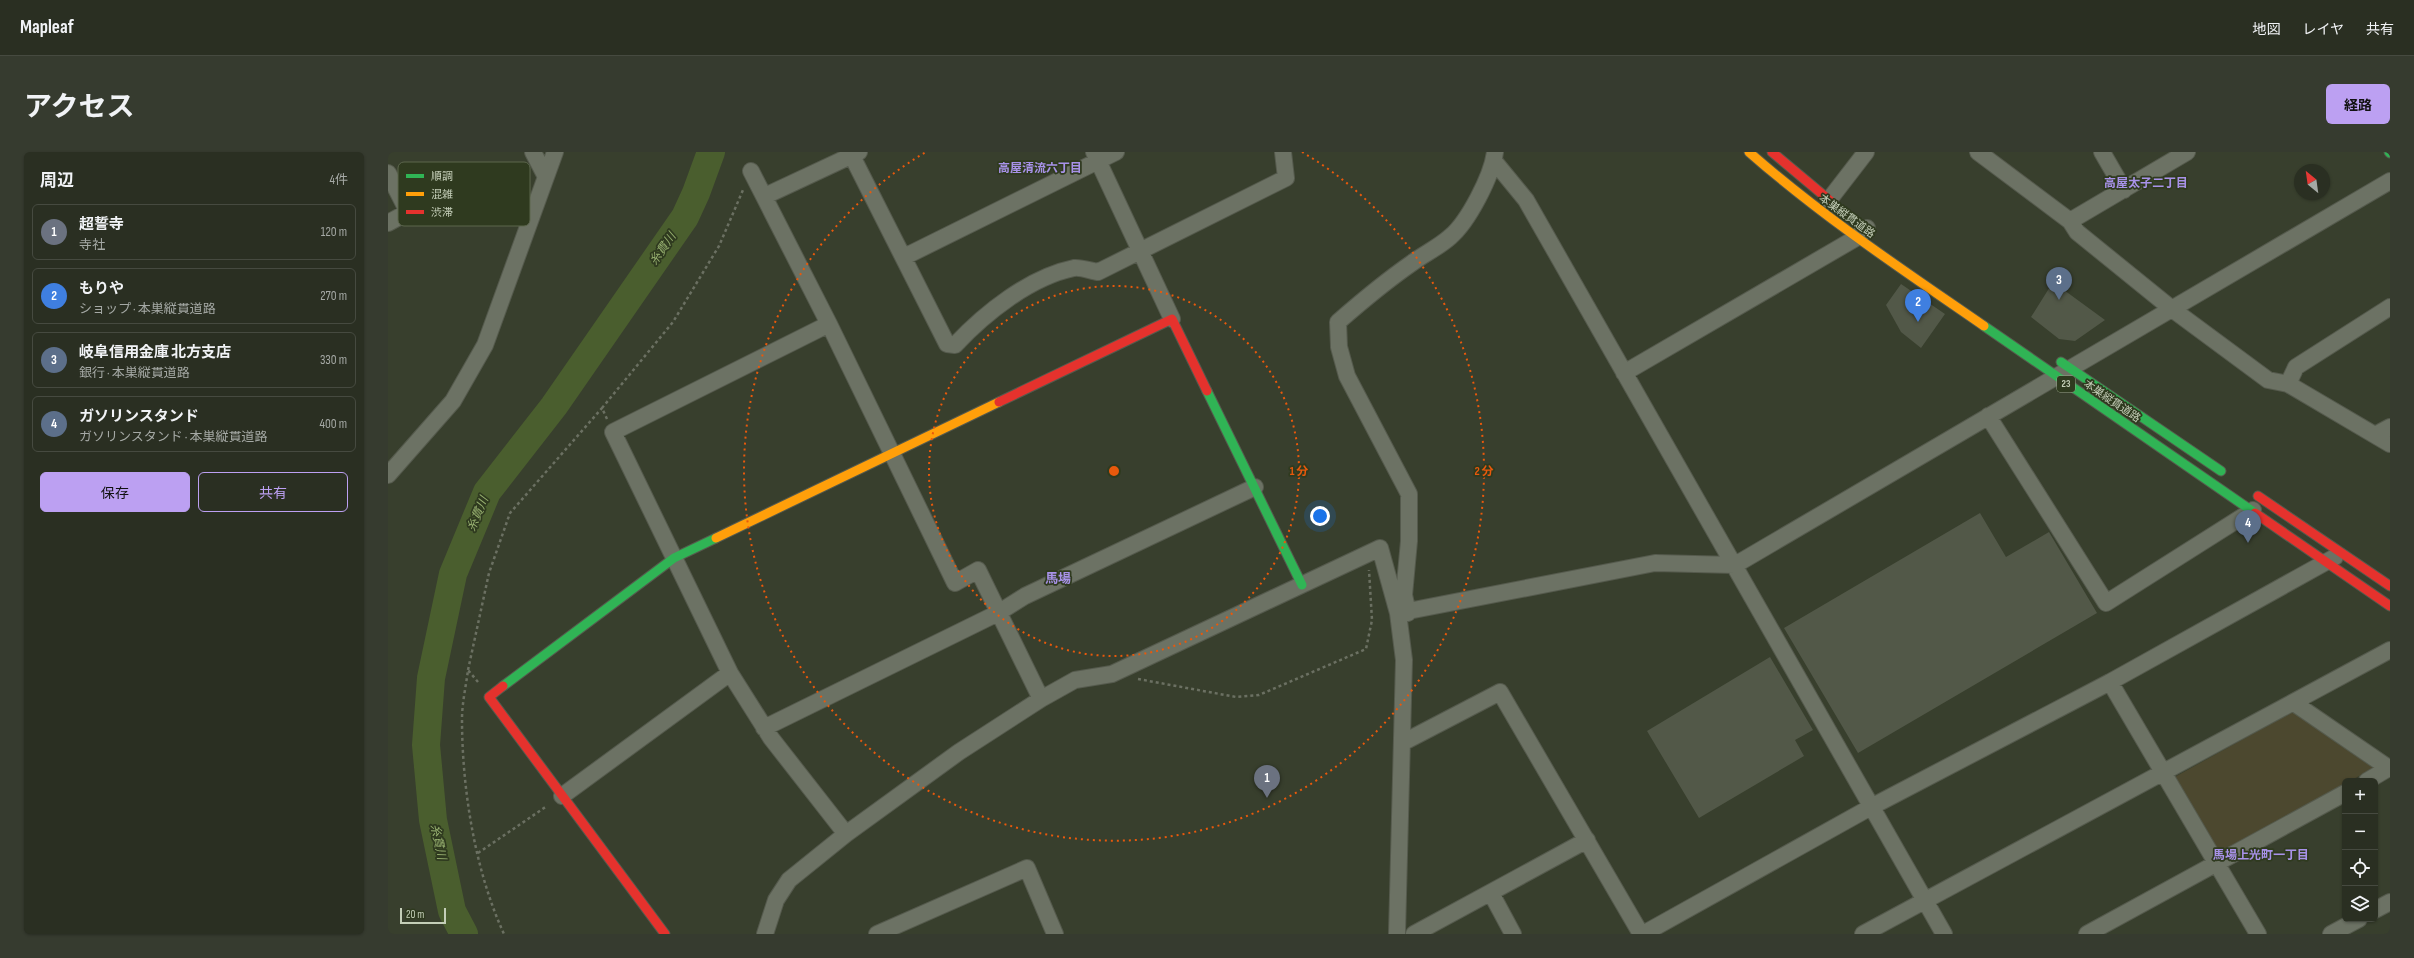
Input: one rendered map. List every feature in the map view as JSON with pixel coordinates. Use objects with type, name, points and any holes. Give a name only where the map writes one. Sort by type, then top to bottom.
[{"type":"street","points":[[533,152],[545,174]]},
{"type":"street","points":[[530,216],[545,174],[555,152]]},
{"type":"street","points":[[904,258],[1096,156],[1116,152]]},
{"type":"street","points":[[765,196],[855,154],[904,258],[947,344],[954,345],[974,325],[1036,281],[1076,268],[1098,272],[1141,252],[1286,178],[1283,152]]},
{"type":"street","name":"本巣縦貫道路","points":[[1749,152],[1798,195],[1864,230],[2056,377],[2390,606]]},
{"type":"street","name":"本巣縦貫道路","points":[[1772,152],[1835,205]]},
{"type":"street","points":[[1835,205],[1866,152]]},
{"type":"street","points":[[1978,152],[2070,221],[2077,232],[2172,309],[2268,380],[2288,384],[2390,444]]},
{"type":"street","points":[[2102,152],[2124,190]]},
{"type":"street","points":[[2070,221],[2187,152]]},
{"type":"street","points":[[1096,156],[1172,319],[1256,487],[1302,585]]},
{"type":"street","points":[[1494,156],[1526,200],[1870,807],[1944,934]]},
{"type":"street","points":[[1397,934],[1404,660],[1403,613],[1409,541],[1409,494],[1347,376],[1339,347],[1338,322],[1373,291],[1450,238],[1473,208],[1494,156]]},
{"type":"street","points":[[751,171],[765,196],[893,453],[955,583],[978,570],[1041,699]]},
{"type":"street","points":[[388,173],[398,192]]},
{"type":"street","points":[[1403,613],[1461,600],[1656,563],[1734,565],[2390,181]]},
{"type":"street","points":[[388,223],[398,218]]},
{"type":"street","points":[[388,475],[453,401],[484,345],[526,226]]},
{"type":"street","points":[[1624,373],[1864,230]]},
{"type":"street","points":[[2288,384],[2296,367],[2390,307]]},
{"type":"street","points":[[665,934],[489,697],[674,558],[1172,319]]},
{"type":"street","points":[[829,324],[613,432],[730,673],[764,728],[846,834]]},
{"type":"street","name":"本巣縦貫道路","points":[[2050,354],[2230,476]]},
{"type":"street","points":[[1988,416],[2106,603],[2252,510]]},
{"type":"street","points":[[2374,435],[2390,427]]},
{"type":"street","points":[[764,728],[998,613],[1025,596],[1256,487]]},
{"type":"street","points":[[2249,490],[2390,586]]},
{"type":"street","points":[[765,934],[776,900],[789,880],[846,834],[959,752],[1041,699],[1075,680],[1112,674],[1380,548],[1403,613]]},
{"type":"street","points":[[1402,743],[1500,692],[1642,934],[1870,807],[2110,682],[2326,563],[2341,553]]},
{"type":"street","points":[[1863,934],[2163,774],[2390,650]]},
{"type":"street","points":[[562,796],[730,673]]},
{"type":"street","points":[[2110,682],[2258,934]]},
{"type":"street","points":[[2294,703],[2390,769],[2373,778]]},
{"type":"street","points":[[2087,934],[2342,795]]},
{"type":"street","points":[[1414,934],[1492,893],[1587,840]]},
{"type":"street","points":[[877,934],[1027,868],[1055,934]]},
{"type":"street","points":[[1492,893],[1513,934]]},
{"type":"street","points":[[2378,908],[2390,902]]},
{"type":"street","points":[[2331,934],[2353,922]]},
{"type":"path","points":[[504,934],[489,902],[466,794],[462,718],[468,670],[489,573],[510,513],[602,408],[673,322],[719,246],[751,171]]},
{"type":"path","points":[[602,408],[613,432]]},
{"type":"path","points":[[1112,674],[1236,698],[1259,695],[1366,649],[1372,620],[1368,554]]},
{"type":"path","points":[[468,670],[489,697]]},
{"type":"path","points":[[478,853],[562,796]]},
{"type":"shaded area","points":[[2294,711],[2374,768],[2356,778],[2342,778],[2342,786],[2219,854],[2173,778]]},
{"type":"building","points":[[2053,282],[2105,320],[2075,341],[2059,339],[2031,317]]},
{"type":"building","points":[[1901,284],[1945,314],[1921,348],[1901,332],[1886,305]]},
{"type":"building","points":[[1980,513],[2006,557],[2049,532],[2097,613],[1858,753],[1784,628]]},
{"type":"building","points":[[1770,657],[1813,730],[1795,740],[1804,756],[1699,818],[1647,731]]},
{"type":"waterway","name":"糸貫川","points":[[464,934],[452,911],[433,820],[426,745],[431,678],[453,574],[487,492],[554,406],[685,217],[696,193],[711,152]]},
{"type":"traffic: fast","points":[[1984,326],[2255,513]]},
{"type":"traffic: fast","points":[[2061,362],[2221,471]]},
{"type":"traffic: fast","points":[[1207,391],[1302,585]]},
{"type":"traffic: fast","points":[[503,686],[674,558],[716,538]]},
{"type":"traffic: slow","points":[[1749,152],[1835,221],[1984,326]]},
{"type":"traffic: slow","points":[[716,538],[999,402]]},
{"type":"traffic: jam","points":[[1772,152],[1834,204]]},
{"type":"traffic: jam","points":[[999,402],[1172,319],[1207,391]]},
{"type":"traffic: jam","points":[[2258,496],[2390,586]]},
{"type":"traffic: jam","points":[[2255,513],[2390,606]]},
{"type":"traffic: jam","points":[[503,686],[489,697],[665,934]]},
{"type":"place","name":"岐阜信用金庫 北方支店","points":[[2059,300]]},
{"type":"place","name":"もりや","points":[[1918,322]]},
{"type":"place","name":"ガソリンスタンド","points":[[2248,543]]},
{"type":"place","name":"超誓寺","points":[[1267,798]]},
{"type":"district","name":"高屋清流六丁目","points":[[1040,168]]},
{"type":"district","name":"高屋太子二丁目","points":[[2146,183]]},
{"type":"district","name":"馬場","points":[[1058,579]]},
{"type":"district","name":"馬場上光町一丁目","points":[[2261,855]]}]
